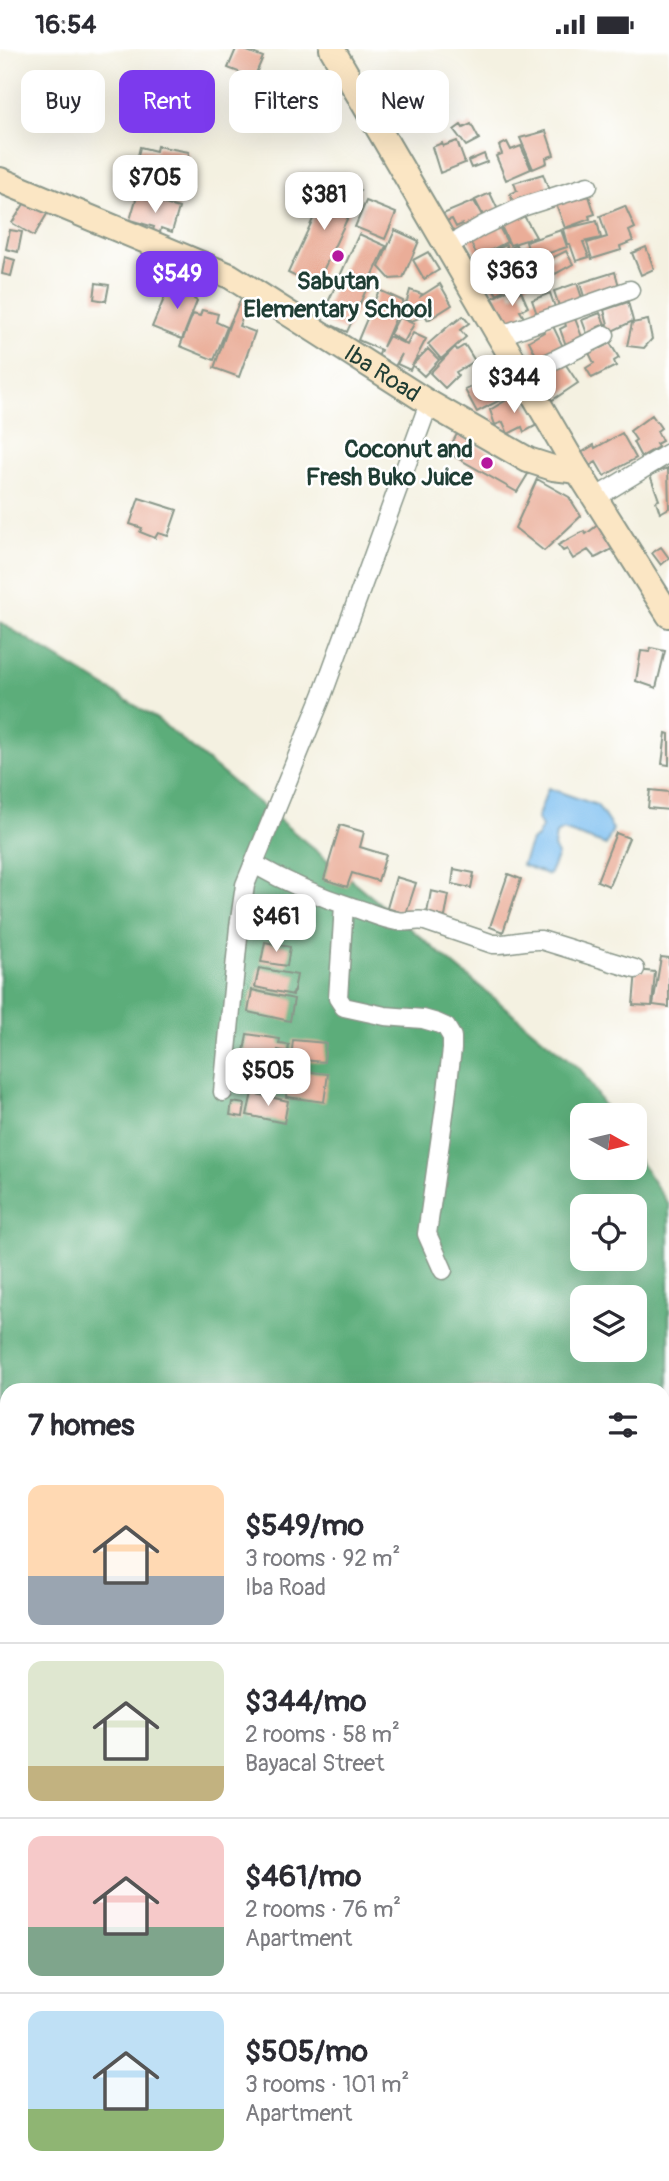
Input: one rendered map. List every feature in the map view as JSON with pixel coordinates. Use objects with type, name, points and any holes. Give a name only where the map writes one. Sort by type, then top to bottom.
[{"type":"street","points":[[337,58],[578,471],[669,615]]},
{"type":"street","name":"Iba Road","points":[[0,180],[230,276],[429,403],[528,460],[553,468],[578,471]]},
{"type":"street","points":[[446,247],[522,207],[588,186]]},
{"type":"street","points":[[499,336],[630,290]]},
{"type":"street","points":[[522,376],[605,335]]},
{"type":"street","points":[[223,1092],[245,885],[322,696],[429,403]]},
{"type":"street","points":[[595,498],[669,453]]},
{"type":"street","points":[[254,864],[292,885],[399,922],[414,919],[438,924],[493,944],[526,939],[541,940],[635,968]]},
{"type":"street","points":[[344,905],[338,998],[344,1007],[384,1016],[423,1019],[446,1027],[452,1037],[446,1107],[427,1234],[443,1270]]},
{"type":"green space","points":[[0,622],[157,719],[581,1070],[602,1103],[570,1103],[570,1180],[647,1180],[648,1174],[669,1205],[669,1383],[0,1383]]},
{"type":"water","points":[[548,788],[597,805],[613,829],[606,845],[563,830],[556,834],[554,847],[558,855],[549,875],[522,865],[531,841],[537,837],[542,827],[537,819]]},
{"type":"building","points":[[236,49],[263,57],[257,70],[228,68]]},
{"type":"building","points":[[471,124],[479,139],[466,146],[454,130],[461,125],[463,128]]},
{"type":"building","points":[[546,131],[554,155],[546,158],[547,163],[533,169],[520,138]]},
{"type":"building","points":[[457,141],[465,163],[440,173],[432,147]]},
{"type":"building","points":[[507,142],[511,150],[521,146],[531,169],[506,180],[496,156],[502,154],[499,146]]},
{"type":"building","points":[[157,146],[189,152],[181,195],[149,189],[149,186],[132,182],[140,147],[156,151]]},
{"type":"building","points":[[484,154],[487,162],[471,168],[468,161]]},
{"type":"building","points":[[543,174],[551,196],[514,204],[510,194],[517,191],[514,183]]},
{"type":"building","points":[[332,178],[360,191],[316,286],[288,273]]},
{"type":"building","points":[[490,193],[500,214],[486,221],[475,200]]},
{"type":"building","points":[[580,194],[582,198],[589,196],[595,214],[589,216],[590,219],[565,228],[556,204]]},
{"type":"building","points":[[137,196],[179,208],[172,232],[161,228],[159,238],[151,236],[154,227],[130,220]]},
{"type":"building","points":[[26,201],[47,214],[34,236],[12,223]]},
{"type":"building","points":[[366,201],[396,213],[385,239],[355,227]]},
{"type":"building","points":[[474,201],[484,219],[466,231],[462,224],[456,227],[452,219],[446,221],[443,214]]},
{"type":"building","points":[[625,206],[635,228],[629,231],[633,241],[620,246],[621,250],[592,259],[587,243],[607,237],[600,216]]},
{"type":"building","points":[[523,214],[536,237],[510,245],[499,222]]},
{"type":"building","points":[[597,221],[601,238],[583,242],[589,257],[576,261],[563,229]]},
{"type":"building","points":[[497,223],[507,242],[478,257],[468,238]]},
{"type":"building","points":[[10,230],[22,232],[18,252],[6,249]]},
{"type":"building","points":[[395,230],[419,241],[403,278],[390,279],[379,267]]},
{"type":"building","points":[[561,230],[567,247],[531,259],[526,242]]},
{"type":"building","points":[[359,234],[386,246],[347,332],[320,320]]},
{"type":"building","points":[[506,245],[508,249],[516,245],[520,255],[512,258],[514,262],[485,276],[482,270],[476,274],[472,267],[479,263],[477,259]]},
{"type":"building","points":[[646,247],[654,269],[641,275],[632,253]]},
{"type":"building","points":[[566,251],[573,264],[555,274],[548,260]]},
{"type":"building","points":[[428,252],[439,270],[424,279],[413,260]]},
{"type":"building","points":[[5,257],[15,260],[11,276],[2,274]]},
{"type":"building","points":[[524,260],[535,278],[516,293],[511,285],[516,281],[512,267]]},
{"type":"building","points":[[509,270],[513,281],[497,295],[487,277]]},
{"type":"building","points":[[615,272],[619,286],[586,303],[580,283]]},
{"type":"building","points":[[185,280],[198,284],[194,299],[197,301],[182,339],[152,327],[168,289],[181,294]]},
{"type":"building","points":[[96,283],[109,285],[106,301],[94,299]]},
{"type":"building","points":[[577,283],[584,304],[561,312],[554,291]]},
{"type":"building","points":[[440,284],[452,305],[428,320],[425,315],[412,321],[403,317],[410,290],[422,294],[421,296]]},
{"type":"building","points":[[509,289],[512,296],[521,291],[528,307],[520,311],[526,321],[510,330],[493,298]]},
{"type":"building","points":[[379,290],[403,301],[383,347],[389,336],[407,345],[413,333],[426,339],[410,370],[397,364],[402,354],[394,368],[377,359],[381,350],[358,340]]},
{"type":"building","points":[[550,293],[557,313],[539,320],[532,300]]},
{"type":"building","points":[[241,299],[249,302],[239,326],[255,332],[239,377],[214,368]]},
{"type":"building","points":[[628,302],[633,321],[604,335],[600,328],[608,324],[604,310]]},
{"type":"building","points":[[202,310],[218,314],[216,322],[227,327],[214,360],[180,346],[193,314],[200,316]]},
{"type":"building","points":[[600,313],[605,324],[598,327],[601,335],[589,339],[582,320]]},
{"type":"building","points":[[463,316],[469,323],[460,330],[466,337],[441,359],[428,344]]},
{"type":"building","points":[[574,316],[582,337],[578,339],[581,346],[568,351],[560,329],[566,326],[564,320]]},
{"type":"building","points":[[399,317],[414,324],[404,342],[390,334]]},
{"type":"building","points":[[648,320],[652,339],[644,348],[627,346],[632,323]]},
{"type":"building","points":[[552,324],[563,347],[532,369],[526,361],[535,353],[529,341]]},
{"type":"building","points":[[610,343],[619,358],[614,361],[616,366],[592,378],[586,368],[594,363],[589,353]]},
{"type":"building","points":[[465,345],[475,361],[456,372],[458,375],[445,388],[430,373],[455,347],[457,350]]},
{"type":"building","points":[[428,349],[439,360],[424,376],[412,365]]},
{"type":"building","points":[[564,362],[578,383],[551,401],[533,374]]},
{"type":"building","points":[[495,375],[506,397],[477,412],[465,390]]},
{"type":"building","points":[[520,392],[537,425],[524,432],[522,427],[508,434],[503,422],[495,425],[490,410]]},
{"type":"building","points":[[652,415],[661,428],[657,431],[662,441],[656,444],[658,447],[641,457],[630,431]]},
{"type":"building","points":[[622,433],[636,458],[604,476],[596,462],[589,466],[581,453]]},
{"type":"building","name":"Coconut and Fresh Buko Juice","points":[[457,434],[528,474],[517,492],[447,452]]},
{"type":"building","points":[[668,468],[669,508],[660,513],[656,501],[659,500],[650,475]]},
{"type":"building","points":[[537,479],[569,497],[581,516],[544,551],[515,528]]},
{"type":"building","points":[[139,498],[177,510],[168,536],[158,533],[155,538],[140,532],[142,528],[130,524]]},
{"type":"building","points":[[599,524],[612,549],[599,556],[595,558],[588,550],[573,559],[567,549],[563,551],[558,545],[584,531],[586,534]]},
{"type":"building","points":[[661,547],[669,558],[661,565],[652,553]]},
{"type":"building","points":[[651,648],[665,651],[656,688],[636,681],[641,651],[650,652]]},
{"type":"building","points":[[666,733],[669,734],[669,765],[662,764]]},
{"type":"building","points":[[650,790],[669,792],[669,810],[648,808]]},
{"type":"building","points":[[340,825],[364,832],[360,847],[386,855],[378,881],[352,873],[347,887],[324,879]]},
{"type":"building","points":[[616,833],[629,838],[609,886],[597,881]]},
{"type":"building","points":[[454,869],[474,873],[471,888],[452,884]]},
{"type":"building","points":[[508,874],[521,879],[503,932],[490,927]]},
{"type":"building","points":[[396,877],[416,883],[406,914],[387,908]]},
{"type":"building","points":[[431,891],[449,895],[445,917],[427,913]]},
{"type":"building","points":[[265,942],[290,947],[287,966],[261,962]]},
{"type":"building","points":[[661,957],[669,958],[669,1007],[653,1005]]},
{"type":"building","points":[[259,968],[297,975],[293,995],[255,987]]},
{"type":"building","points":[[636,970],[655,972],[652,1006],[633,1005]]},
{"type":"building","points":[[252,990],[294,999],[290,1021],[248,1012]]},
{"type":"building","points":[[247,1034],[280,1039],[279,1044],[289,1045],[288,1052],[278,1050],[276,1063],[243,1058]]},
{"type":"building","points":[[293,1040],[326,1043],[324,1062],[291,1059]]},
{"type":"building","points":[[245,1068],[278,1071],[276,1093],[243,1090]]},
{"type":"building","points":[[290,1069],[328,1074],[324,1102],[286,1097]]},
{"type":"building","points":[[252,1093],[288,1101],[284,1123],[247,1115]]},
{"type":"building","points":[[232,1102],[245,1104],[243,1117],[230,1115]]},
{"type":"place","name":"Sabutan Elementary School","points":[[338,256]]},
{"type":"place","name":"Coconut and Fresh Buko Juice","points":[[487,463]]}]
